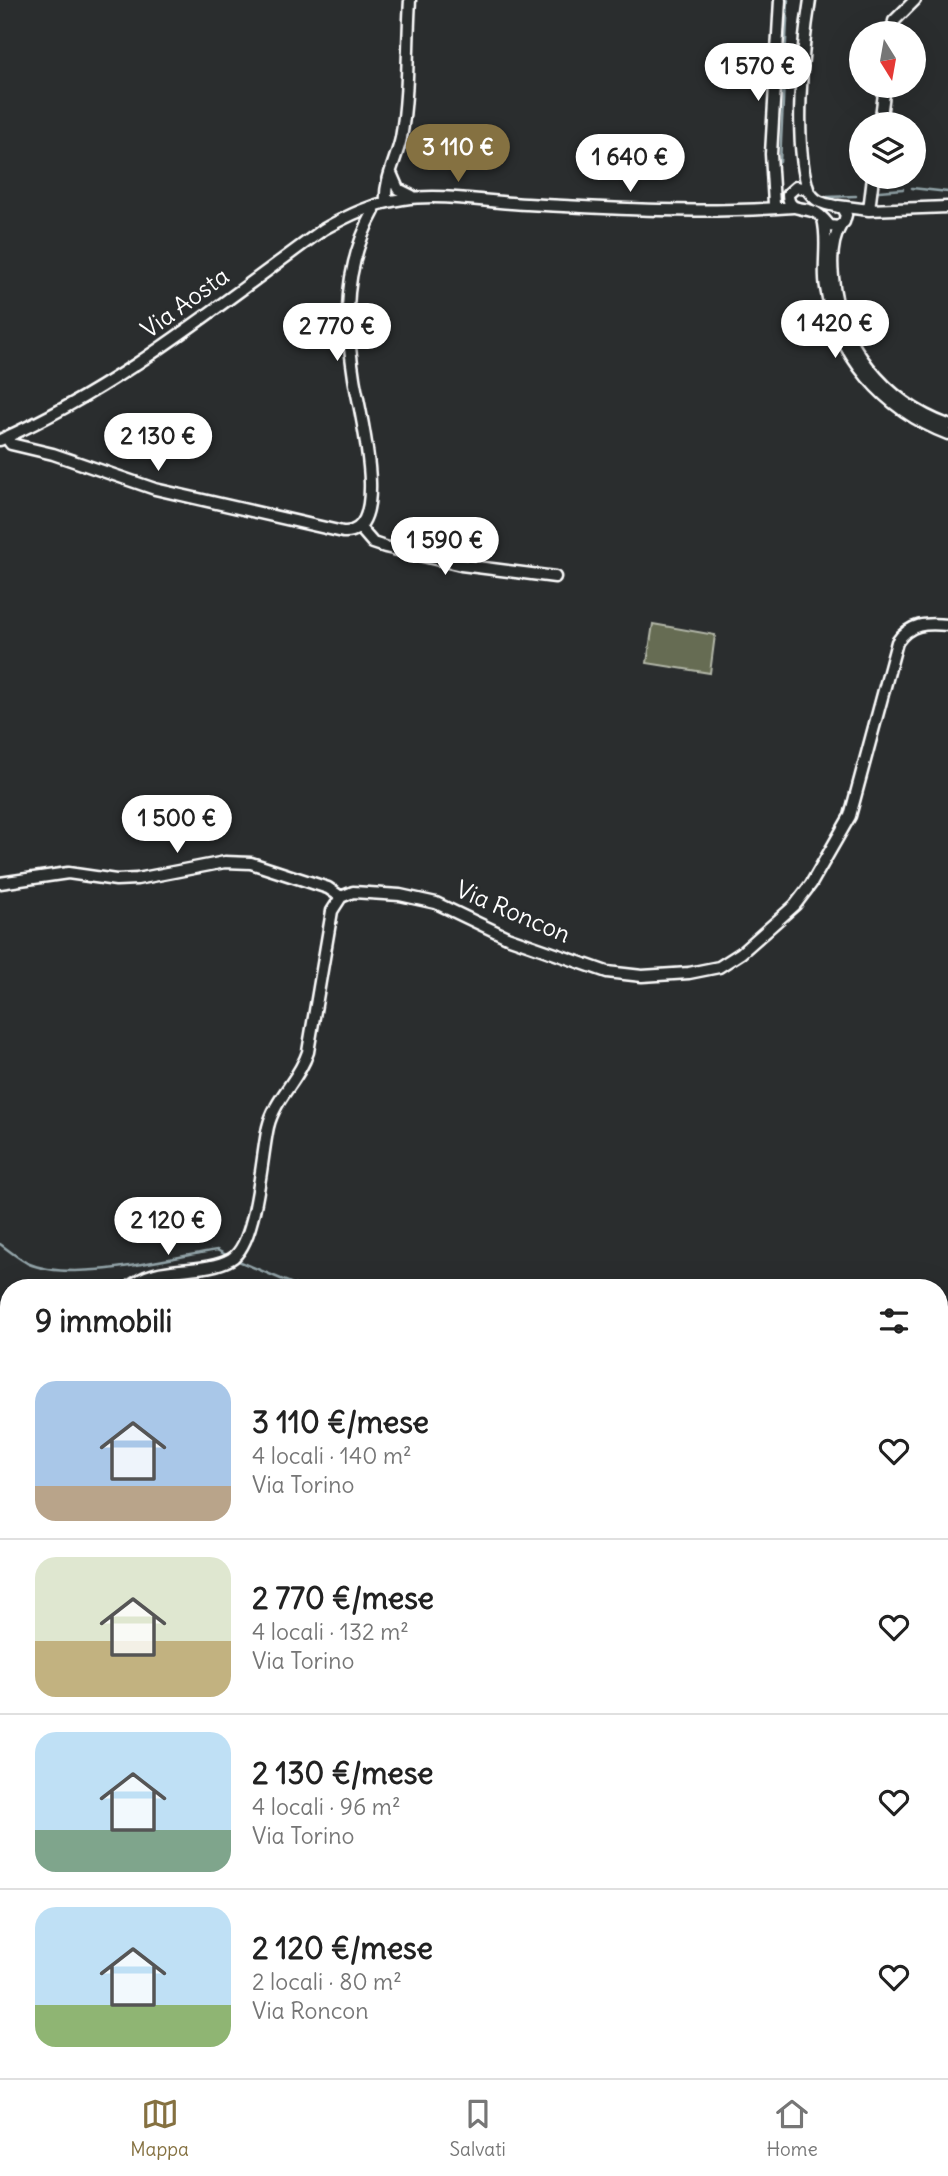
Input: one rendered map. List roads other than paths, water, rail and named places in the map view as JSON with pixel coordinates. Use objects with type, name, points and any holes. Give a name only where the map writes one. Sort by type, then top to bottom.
[{"type":"street","points":[[386,202],[401,138],[410,0]]},
{"type":"street","points":[[774,204],[771,154],[780,0]]},
{"type":"street","points":[[809,192],[801,158],[803,78],[810,0]]},
{"type":"street","points":[[894,21],[915,0]]},
{"type":"street","points":[[801,158],[790,191],[789,202],[793,207],[814,212],[830,226],[843,223],[869,210]]},
{"type":"street","points":[[391,172],[398,189],[416,197]]},
{"type":"street","points":[[760,210],[774,204],[790,191],[803,187],[824,205],[869,210],[948,207]]},
{"type":"street","points":[[869,210],[872,189]]},
{"type":"street","name":"Via Aosta","points":[[3,438],[52,414],[153,353],[324,229],[349,215],[386,202],[416,197],[639,210],[760,210],[793,207]]},
{"type":"street","points":[[3,438],[11,444],[53,454],[155,489],[342,532],[350,533],[360,528],[368,507],[370,476],[354,378],[348,311],[352,266],[374,211],[373,206]]},
{"type":"street","points":[[838,206],[845,211],[833,251],[833,286],[852,344],[871,371],[895,395],[918,411],[948,425]]},
{"type":"street","points":[[823,219],[826,288],[835,325],[845,347],[864,376],[890,401],[913,418],[948,434]]},
{"type":"street","points":[[360,528],[373,544],[461,565],[555,577]]},
{"type":"street","name":"Via Roncon","points":[[341,897],[362,892],[400,895],[436,903],[517,941],[618,974],[679,974],[719,967],[741,953],[795,905],[811,884],[850,816],[897,642],[903,634],[918,625],[948,625]]},
{"type":"street","points":[[0,883],[68,873],[116,880],[137,879],[225,862],[251,863],[328,888],[341,897],[332,911],[308,1052],[302,1068],[279,1101],[268,1126],[250,1231],[242,1250],[232,1258],[140,1279]]},
{"type":"waterway","points":[[780,162],[788,0]]},
{"type":"waterway","points":[[879,191],[903,189]]},
{"type":"waterway","points":[[921,189],[948,192]]},
{"type":"waterway","points":[[826,197],[856,196]]},
{"type":"waterway","points":[[0,1244],[27,1263],[47,1269],[69,1271],[120,1267],[217,1250],[228,1256]]},
{"type":"waterway","points":[[234,1259],[281,1279]]}]
